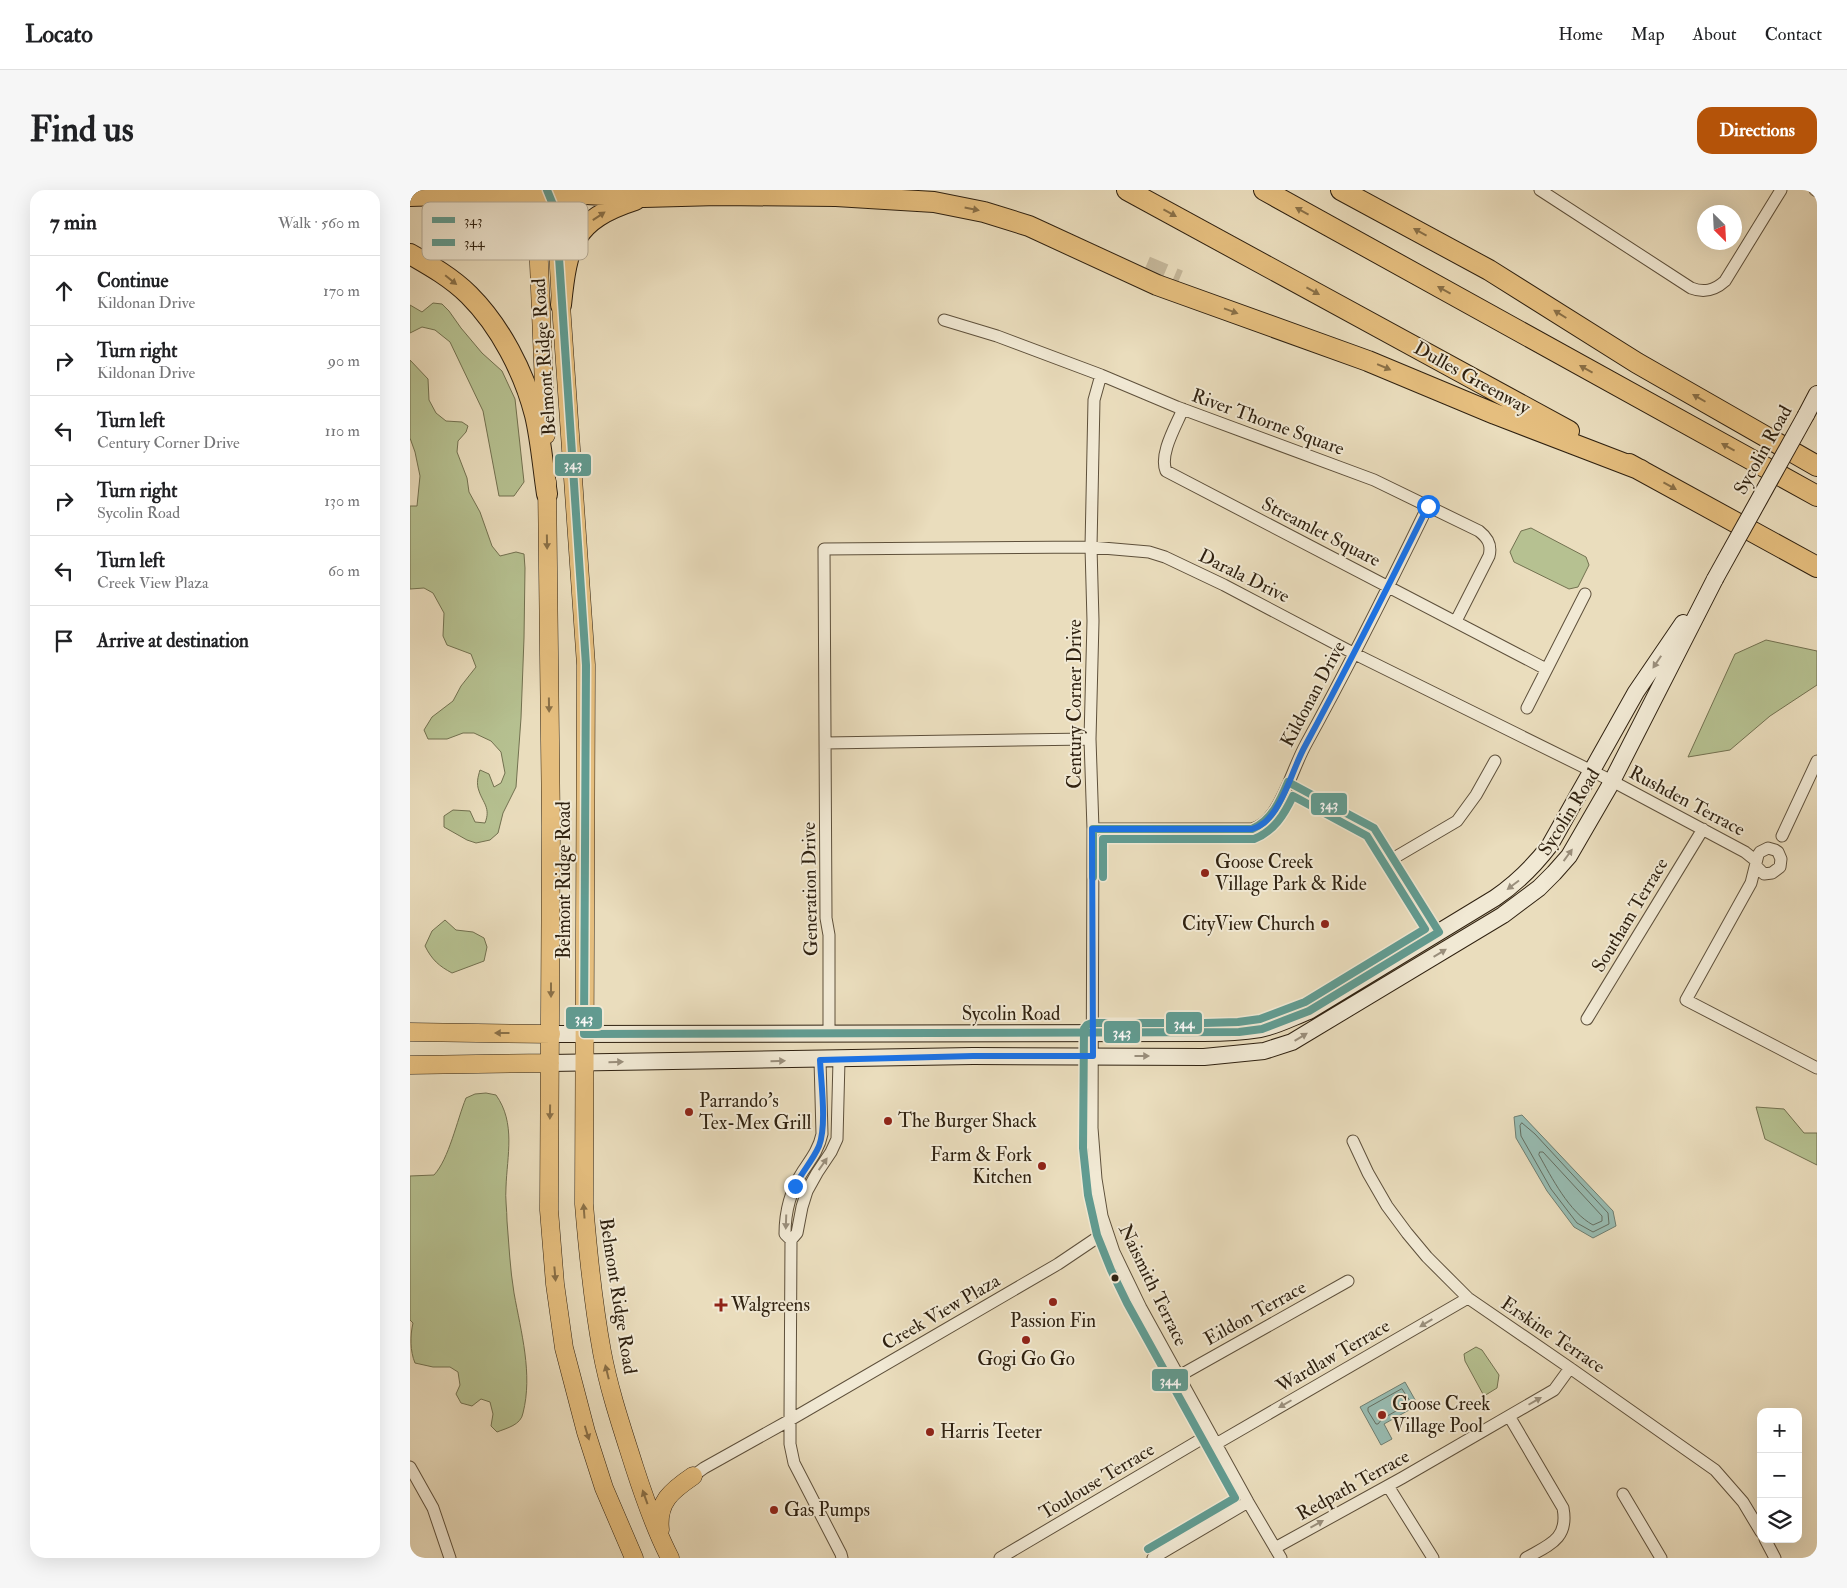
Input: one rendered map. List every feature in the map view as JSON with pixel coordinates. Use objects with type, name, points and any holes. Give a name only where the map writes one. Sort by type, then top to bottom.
[{"type":"highway","name":"Dulles Greenway","points":[[1127,190],[1817,567]]},
{"type":"highway","points":[[1264,190],[1817,496]]},
{"type":"highway","points":[[1341,190],[1489,270],[1637,363],[1817,466]]},
{"type":"highway","points":[[410,196],[547,191],[644,197],[718,195],[836,196],[934,202],[984,212],[1029,226],[1157,285],[1368,361],[1495,414],[1641,470]]},
{"type":"highway","points":[[588,224],[614,206],[644,197]]},
{"type":"highway","points":[[1089,253],[1127,257],[1146,266]]},
{"type":"highway","points":[[410,254],[447,277],[469,296],[486,315],[502,339],[516,364],[535,415],[547,494]]},
{"type":"highway","points":[[561,305],[564,274],[568,260]]},
{"type":"highway","points":[[1179,280],[1200,300]]},
{"type":"main road","name":"Belmont Ridge Road","points":[[539,260],[547,494],[551,826],[549,1210],[555,1284],[564,1348],[586,1432],[604,1488],[634,1558]]},
{"type":"main road","name":"Belmont Ridge Road","points":[[559,260],[586,665],[584,1204],[590,1274],[599,1333],[619,1419],[643,1492],[666,1550]]},
{"type":"main road","name":"Sycolin Road","points":[[550,1063],[839,1060],[973,1056],[1204,1057],[1264,1051],[1292,1042],[1497,919],[1539,888],[1568,856],[1612,781],[1715,579],[1817,394]]},
{"type":"main road","name":"Sycolin Road","points":[[551,1034],[1093,1034],[1239,1032],[1262,1029],[1308,1011],[1516,884],[1534,866],[1550,845],[1636,692],[1715,579]]},
{"type":"main road","points":[[410,1032],[551,1034]]},
{"type":"main road","points":[[410,1065],[550,1063]]},
{"type":"main road","points":[[666,1550],[658,1516],[672,1490],[693,1476]]},
{"type":"street","points":[[1540,190],[1691,288],[1705,291],[1716,288],[1725,282],[1781,190]]},
{"type":"street","name":"River Thorne Square","points":[[944,320],[997,336],[1102,375],[1183,409],[1374,480],[1479,531],[1486,536],[1489,542],[1489,556],[1456,621]]},
{"type":"street","name":"Century Corner Drive","points":[[1093,1034],[1090,740],[1091,547],[1094,400],[1102,375]]},
{"type":"street","name":"Streamlet Square","points":[[1183,409],[1164,455],[1163,464],[1166,471],[1546,669]]},
{"type":"street","name":"Kildonan Drive","points":[[1092,829],[1252,829],[1260,826],[1274,812],[1298,759],[1355,654],[1428,506]]},
{"type":"street","name":"Darala Drive","points":[[824,549],[1091,547],[1149,552],[1165,557],[1224,585],[1355,654],[1612,781]]},
{"type":"street","name":"Generation Drive","points":[[824,549],[829,1034]]},
{"type":"street","points":[[1527,708],[1584,594]]},
{"type":"street","points":[[825,744],[1090,740]]},
{"type":"street","points":[[1394,858],[1457,821],[1476,795],[1495,761]]},
{"type":"street","points":[[1817,761],[1782,836],[1761,860],[1751,884],[1686,1000],[1817,1068]]},
{"type":"street","name":"Rushden Terrace","points":[[1612,781],[1761,860]]},
{"type":"street","name":"Southam Terrace","points":[[1587,1019],[1703,829]]},
{"type":"street","points":[[1761,860],[1772,873],[1778,870],[1782,862],[1780,855],[1782,836]]},
{"type":"street","points":[[1761,860],[1775,850],[1780,855]]},
{"type":"street","name":"Naismith Terrace","points":[[1093,1034],[1092,1128],[1096,1180],[1102,1216],[1114,1252],[1141,1308],[1278,1553]]},
{"type":"street","points":[[791,1240],[785,1234],[786,1210],[795,1186],[815,1154],[822,1134],[820,1060]]},
{"type":"street","points":[[839,1060],[837,1139],[807,1191],[797,1233],[791,1240],[790,1444],[794,1463],[842,1558]]},
{"type":"street","name":"Erskine Terrace","points":[[1353,1141],[1387,1206],[1427,1257],[1468,1298],[1715,1470],[1743,1502],[1757,1525]]},
{"type":"street","name":"Creek View Plaza","points":[[693,1476],[1058,1264],[1107,1231]]},
{"type":"street","name":"Eildon Terrace","points":[[1179,1376],[1348,1281]]},
{"type":"street","name":"Wardlaw Terrace","points":[[1213,1439],[1468,1298]]},
{"type":"street","name":"Redpath Terrace","points":[[1278,1553],[1388,1486],[1554,1390],[1570,1368]]},
{"type":"street","points":[[1509,1416],[1563,1508],[1565,1518],[1563,1531],[1556,1541],[1526,1558]]},
{"type":"street","name":"Toulouse Terrace","points":[[1000,1558],[1213,1439]]},
{"type":"street","points":[[410,1468],[433,1508],[450,1558]]},
{"type":"street","points":[[1388,1486],[1432,1558]]},
{"type":"street","points":[[1623,1494],[1661,1558]]},
{"type":"street","points":[[1153,1558],[1248,1502]]},
{"type":"street","points":[[1767,1543],[1775,1558]]},
{"type":"green space","points":[[433,303],[442,304],[482,353],[502,371],[515,399],[524,482],[514,496],[499,496],[483,411],[450,342],[435,330],[422,327],[410,333],[410,305],[422,312]]},
{"type":"green space","points":[[410,360],[428,379],[429,400],[436,413],[446,421],[462,422],[468,426],[466,432],[458,441],[457,452],[467,478],[469,492],[480,512],[492,546],[500,556],[516,552],[524,554],[524,638],[516,787],[503,813],[498,833],[490,840],[476,843],[444,827],[444,816],[453,810],[470,811],[475,822],[485,823],[487,809],[478,785],[480,770],[489,774],[494,787],[501,783],[505,773],[501,752],[491,741],[474,733],[463,733],[447,739],[428,739],[424,730],[432,717],[453,701],[461,686],[476,667],[471,654],[447,645],[443,636],[444,613],[433,593],[424,588],[410,589],[410,506],[417,506],[420,476],[410,438]]},
{"type":"green space","points":[[1531,528],[1586,557],[1589,565],[1578,587],[1569,589],[1514,562],[1510,552],[1521,531]]},
{"type":"green space","points":[[1766,640],[1817,651],[1817,685],[1770,716],[1730,750],[1688,757],[1735,654]]},
{"type":"green space","points":[[445,920],[456,930],[473,932],[484,938],[487,947],[484,961],[452,973],[436,962],[425,946],[432,931]]},
{"type":"green space","points":[[486,1093],[496,1095],[506,1117],[508,1128],[509,1152],[506,1195],[509,1248],[525,1353],[527,1383],[522,1417],[513,1426],[497,1432],[491,1426],[493,1414],[490,1402],[481,1399],[472,1406],[461,1403],[456,1394],[460,1385],[458,1372],[450,1367],[433,1367],[415,1363],[411,1343],[413,1323],[410,1320],[410,1176],[434,1175],[444,1159],[466,1098],[475,1094]]},
{"type":"green space","points":[[1756,1107],[1784,1109],[1804,1133],[1817,1133],[1817,1165],[1765,1139]]},
{"type":"green space","points":[[1476,1347],[1482,1350],[1499,1375],[1497,1388],[1484,1396],[1465,1361],[1464,1354]]},
{"type":"water","points":[[1522,1115],[1613,1211],[1616,1226],[1593,1238],[1574,1227],[1547,1191],[1516,1138],[1514,1117]]},
{"type":"water","name":"Goose Creek Village Pool","points":[[1405,1382],[1418,1405],[1384,1424],[1392,1439],[1381,1445],[1360,1407]]},
{"type":"tunnel","points":[[1146,266],[1179,280]]},
{"type":"transit line","name":"343","points":[[547,190],[552,202]]},
{"type":"transit line","name":"343","points":[[559,260],[586,665],[584,1034],[1239,1032],[1262,1029],[1309,1011],[1439,932],[1374,828],[1288,782],[1270,815],[1265,821],[1252,829],[1093,829],[1093,877]]},
{"type":"transit line","name":"344","points":[[1103,877],[1103,839],[1254,839],[1267,832],[1278,822],[1293,796],[1367,836],[1425,929],[1305,1002],[1260,1019],[1204,1023],[1092,1023],[1084,1029],[1083,1148],[1088,1195],[1097,1235],[1127,1303],[1235,1498],[1148,1549]]},
{"type":"place","name":"Goose Creek Village Park & Ride","points":[[1205,873]]},
{"type":"place","name":"CityView Church","points":[[1325,924]]},
{"type":"place","name":"Parrando's Tex-Mex Grill","points":[[689,1112]]},
{"type":"place","name":"The Burger Shack","points":[[888,1121]]},
{"type":"place","name":"Farm & Fork Kitchen","points":[[1042,1166]]},
{"type":"place","name":"Passion Fin","points":[[1053,1302]]},
{"type":"place","name":"Walgreens","points":[[721,1305]]},
{"type":"place","name":"Gogi Go Go","points":[[1026,1340]]},
{"type":"place","name":"Goose Creek Village Pool","points":[[1382,1415]]},
{"type":"place","name":"Harris Teeter","points":[[930,1432]]},
{"type":"place","name":"Gas Pumps","points":[[774,1510]]},
{"type":"route","points":[[795,1186],[815,1154],[821,1140],[822,1094],[820,1060],[973,1056],[1093,1056],[1092,829],[1252,829],[1267,821],[1274,812],[1298,759],[1355,654],[1428,506]]}]
